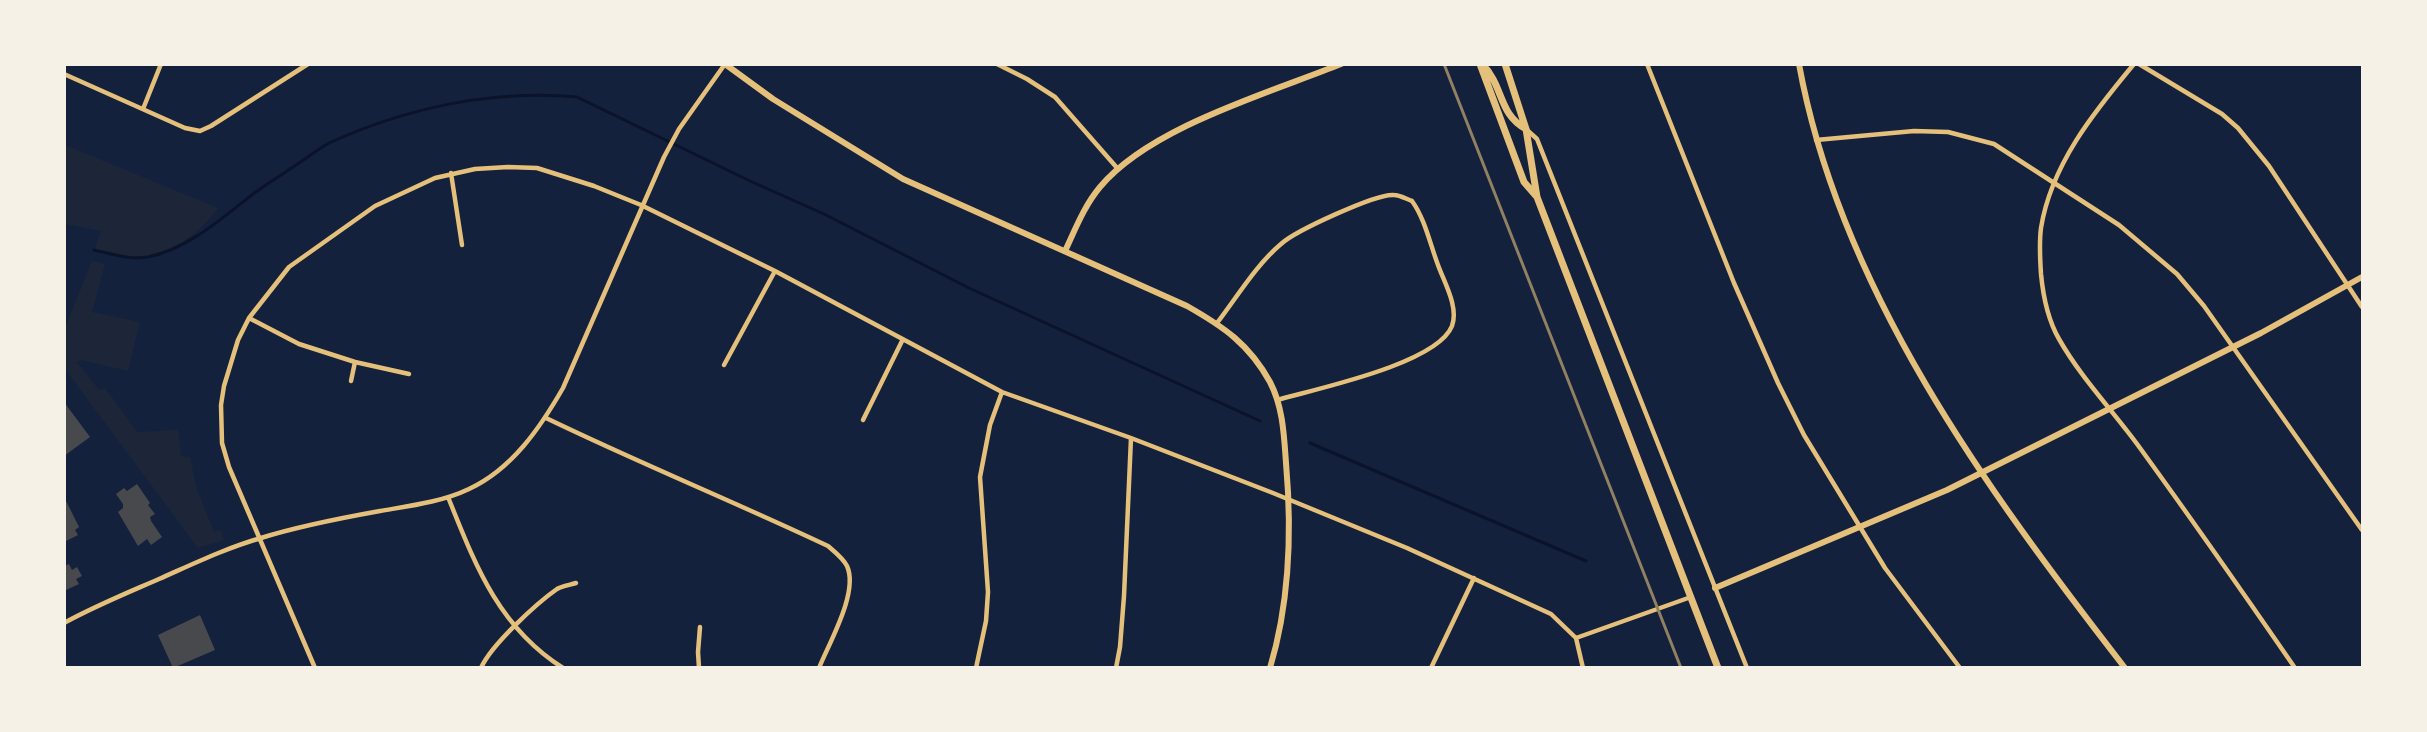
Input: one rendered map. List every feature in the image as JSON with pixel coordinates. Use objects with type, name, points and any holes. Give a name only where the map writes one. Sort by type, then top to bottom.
[{"type":"main road","points":[[1481,64],[1495,81],[1509,117],[1526,129]]},
{"type":"main road","points":[[1481,64],[1524,182],[1537,197]]},
{"type":"main road","points":[[1505,64],[1526,129],[1537,197],[1719,668]]},
{"type":"street","points":[[143,109],[161,64]]},
{"type":"street","points":[[64,74],[185,128],[200,130],[211,126],[308,64]]},
{"type":"street","points":[[64,623],[196,561],[260,538],[448,497],[478,484],[512,459],[546,418],[572,367],[664,156],[679,129],[725,64],[773,99],[903,179],[1187,306],[1227,330],[1253,356],[1270,384],[1282,417],[1291,528],[1280,622],[1270,668]]},
{"type":"street","points":[[997,64],[1027,79],[1054,97],[1118,169]]},
{"type":"street","points":[[1065,251],[1083,212],[1100,188],[1118,169],[1164,137],[1188,125],[1341,64]]},
{"type":"street","points":[[1647,64],[1734,283],[1778,383],[1804,435],[1897,585],[1960,668]]},
{"type":"street","points":[[1799,64],[1808,113],[1826,172],[1887,315],[1911,360],[1982,472],[2078,607],[2125,668]]},
{"type":"street","points":[[2295,668],[2218,554],[2058,338],[2049,315],[2042,283],[2041,229],[2061,167],[2083,130],[2137,64],[2222,114],[2238,128],[2269,166],[2362,307]]},
{"type":"street","points":[[1526,129],[1537,138],[1747,668]]},
{"type":"street","points":[[1816,140],[1914,131],[1948,132],[1994,144],[2119,225],[2177,274],[2204,306],[2362,530]]},
{"type":"street","points":[[315,668],[229,467],[222,443],[221,405],[224,386],[238,340],[249,318],[289,267],[375,206],[403,191],[451,173],[508,166],[537,168],[594,186],[641,205],[775,271],[1002,392],[1131,438],[1289,500],[1474,578],[1551,614],[1576,638],[1583,668]]},
{"type":"street","points":[[451,173],[462,245]]},
{"type":"street","points":[[1216,322],[1280,244],[1315,223],[1379,198],[1394,195],[1412,201],[1454,310],[1452,327],[1437,342],[1408,361],[1387,370],[1277,400]]},
{"type":"street","points":[[724,365],[775,271]]},
{"type":"street","points":[[1715,588],[1947,490],[2233,346],[2362,277]]},
{"type":"street","points":[[249,318],[299,344],[355,362],[409,374]]},
{"type":"street","points":[[863,420],[903,339]]},
{"type":"street","points":[[351,381],[355,362]]},
{"type":"street","points":[[976,668],[986,621],[988,592],[980,477],[984,452],[1002,392]]},
{"type":"street","points":[[546,418],[736,502],[828,546],[840,555],[848,567],[848,597],[819,668]]},
{"type":"street","points":[[1116,668],[1125,596],[1131,438]]},
{"type":"street","points":[[448,497],[476,567],[514,627],[563,668]]},
{"type":"street","points":[[1431,668],[1474,578]]},
{"type":"street","points":[[481,668],[491,650],[514,627],[559,588],[576,583]]},
{"type":"street","points":[[1576,638],[1691,597]]},
{"type":"street","points":[[699,668],[700,627]]},
{"type":"shaded area","points":[[65,145],[218,208],[191,236],[157,255],[132,258],[94,250],[101,231],[65,224]]},
{"type":"shaded area","points":[[92,261],[105,264],[92,312],[140,322],[128,371],[81,360],[77,362],[99,390],[105,388],[137,432],[178,430],[181,456],[190,457],[196,487],[214,532],[221,530],[224,540],[198,548],[65,369],[65,328]]},
{"type":"building","points":[[64,402],[90,437],[64,456]]},
{"type":"building","points":[[137,484],[150,503],[148,505],[155,514],[150,517],[151,521],[162,537],[151,545],[147,539],[138,546],[118,512],[123,508],[123,504],[116,494],[124,488],[127,491]]},
{"type":"building","points":[[64,497],[79,527],[75,530],[78,535],[64,542]]},
{"type":"building","points":[[69,564],[72,570],[77,567],[82,576],[76,579],[79,584],[64,591],[64,566]]},
{"type":"building","points":[[200,615],[215,650],[173,668],[158,635]]},
{"type":"waterway","points":[[94,250],[141,258],[177,247],[204,232],[259,190],[326,145],[388,120],[450,104],[482,99],[545,95],[577,97],[750,181],[824,214],[969,288],[1260,421]]},
{"type":"waterway","points":[[1310,443],[1586,561]]},
{"type":"railway","points":[[1444,64],[1681,668]]}]
